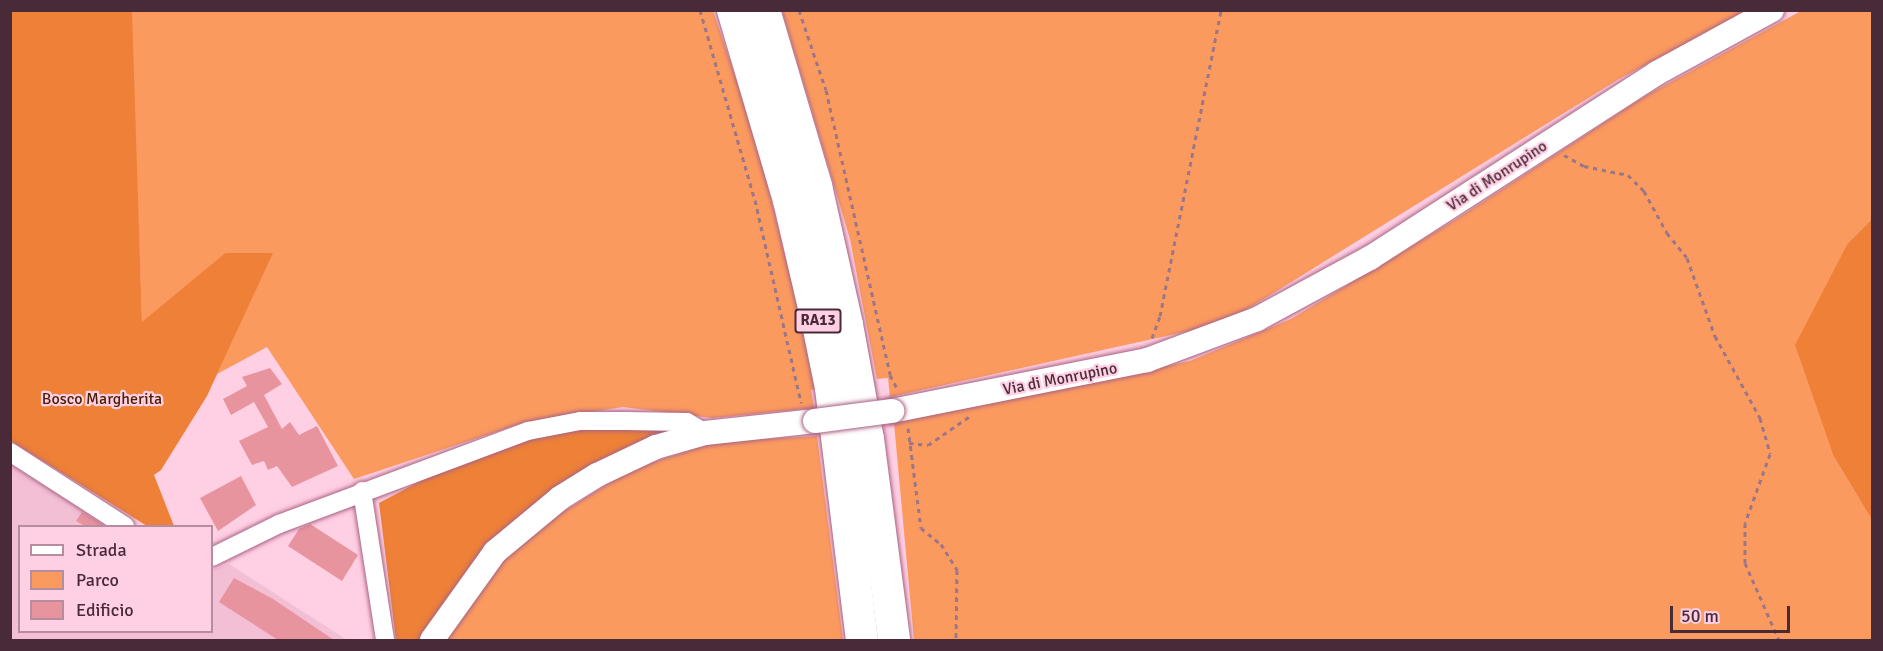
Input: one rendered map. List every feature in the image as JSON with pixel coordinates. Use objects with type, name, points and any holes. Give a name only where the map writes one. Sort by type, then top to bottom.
[{"type":"highway","name":"RA13","points":[[733,10],[789,200],[819,329],[831,388],[862,640]]},
{"type":"highway","name":"RA13","points":[[764,10],[816,186],[847,326],[868,439],[894,640]]},
{"type":"main road","name":"Via di Monrupino","points":[[432,640],[495,552],[560,498],[623,461],[705,433],[906,409],[1147,360],[1228,332],[1319,289],[1688,55],[1772,10]]},
{"type":"street","points":[[213,557],[279,524],[498,440],[580,421],[687,422],[705,433]]},
{"type":"street","points":[[10,452],[122,525]]},
{"type":"street","points":[[362,491],[385,640]]},
{"type":"path","points":[[700,10],[755,200],[810,422]]},
{"type":"path","points":[[800,10],[843,155],[890,375],[906,409],[921,528],[941,544],[957,570],[956,640]]},
{"type":"path","points":[[1147,360],[1160,316],[1221,10]]},
{"type":"path","points":[[1543,146],[1584,166],[1628,175],[1644,191],[1667,233],[1687,258],[1715,336],[1760,418],[1766,438],[1768,467],[1745,524],[1744,564],[1779,640]]},
{"type":"path","points":[[909,443],[928,445],[950,432],[991,393]]},
{"type":"shaded area","points":[[10,465],[108,525],[18,525],[18,633],[213,633],[213,570],[229,564],[347,640],[11,640]]},
{"type":"green space","name":"Bosco Margherita","points":[[10,11],[132,11],[142,322],[225,253],[273,253],[207,396],[161,470],[154,475],[174,525],[145,525],[11,441]]},
{"type":"green space","points":[[131,11],[713,11],[755,134],[818,388],[811,390],[814,408],[712,418],[623,407],[526,422],[354,479],[267,347],[217,374],[272,253],[225,253],[142,323]]},
{"type":"green space","points":[[782,11],[1747,11],[1619,79],[1225,323],[890,397],[888,378],[877,379],[850,239]]},
{"type":"green space","points":[[1801,11],[1872,11],[1872,219],[1848,243],[1834,457],[1872,520],[1872,640],[914,640],[894,423],[1190,361],[1291,319],[1455,220],[1645,96]]},
{"type":"green space","points":[[1872,219],[1872,520],[1834,457],[1795,345],[1848,243]]},
{"type":"green space","points":[[578,424],[685,429],[587,474],[425,640],[396,640],[379,503],[458,461]]},
{"type":"green space","points":[[817,436],[843,640],[446,640],[488,573],[550,520],[632,469],[715,442]]},
{"type":"building","points":[[270,368],[282,384],[264,395],[282,429],[290,422],[299,435],[317,426],[338,466],[292,487],[277,466],[268,470],[264,461],[252,465],[239,441],[268,427],[254,402],[231,415],[223,399],[247,386],[242,377]]},
{"type":"building","points":[[241,476],[256,505],[218,531],[200,498]]},
{"type":"building","points":[[82,512],[103,525],[83,525],[76,521]]},
{"type":"building","points":[[310,524],[358,555],[342,581],[288,546],[299,529]]},
{"type":"building","points":[[234,578],[273,599],[334,640],[278,640],[219,602]]}]
